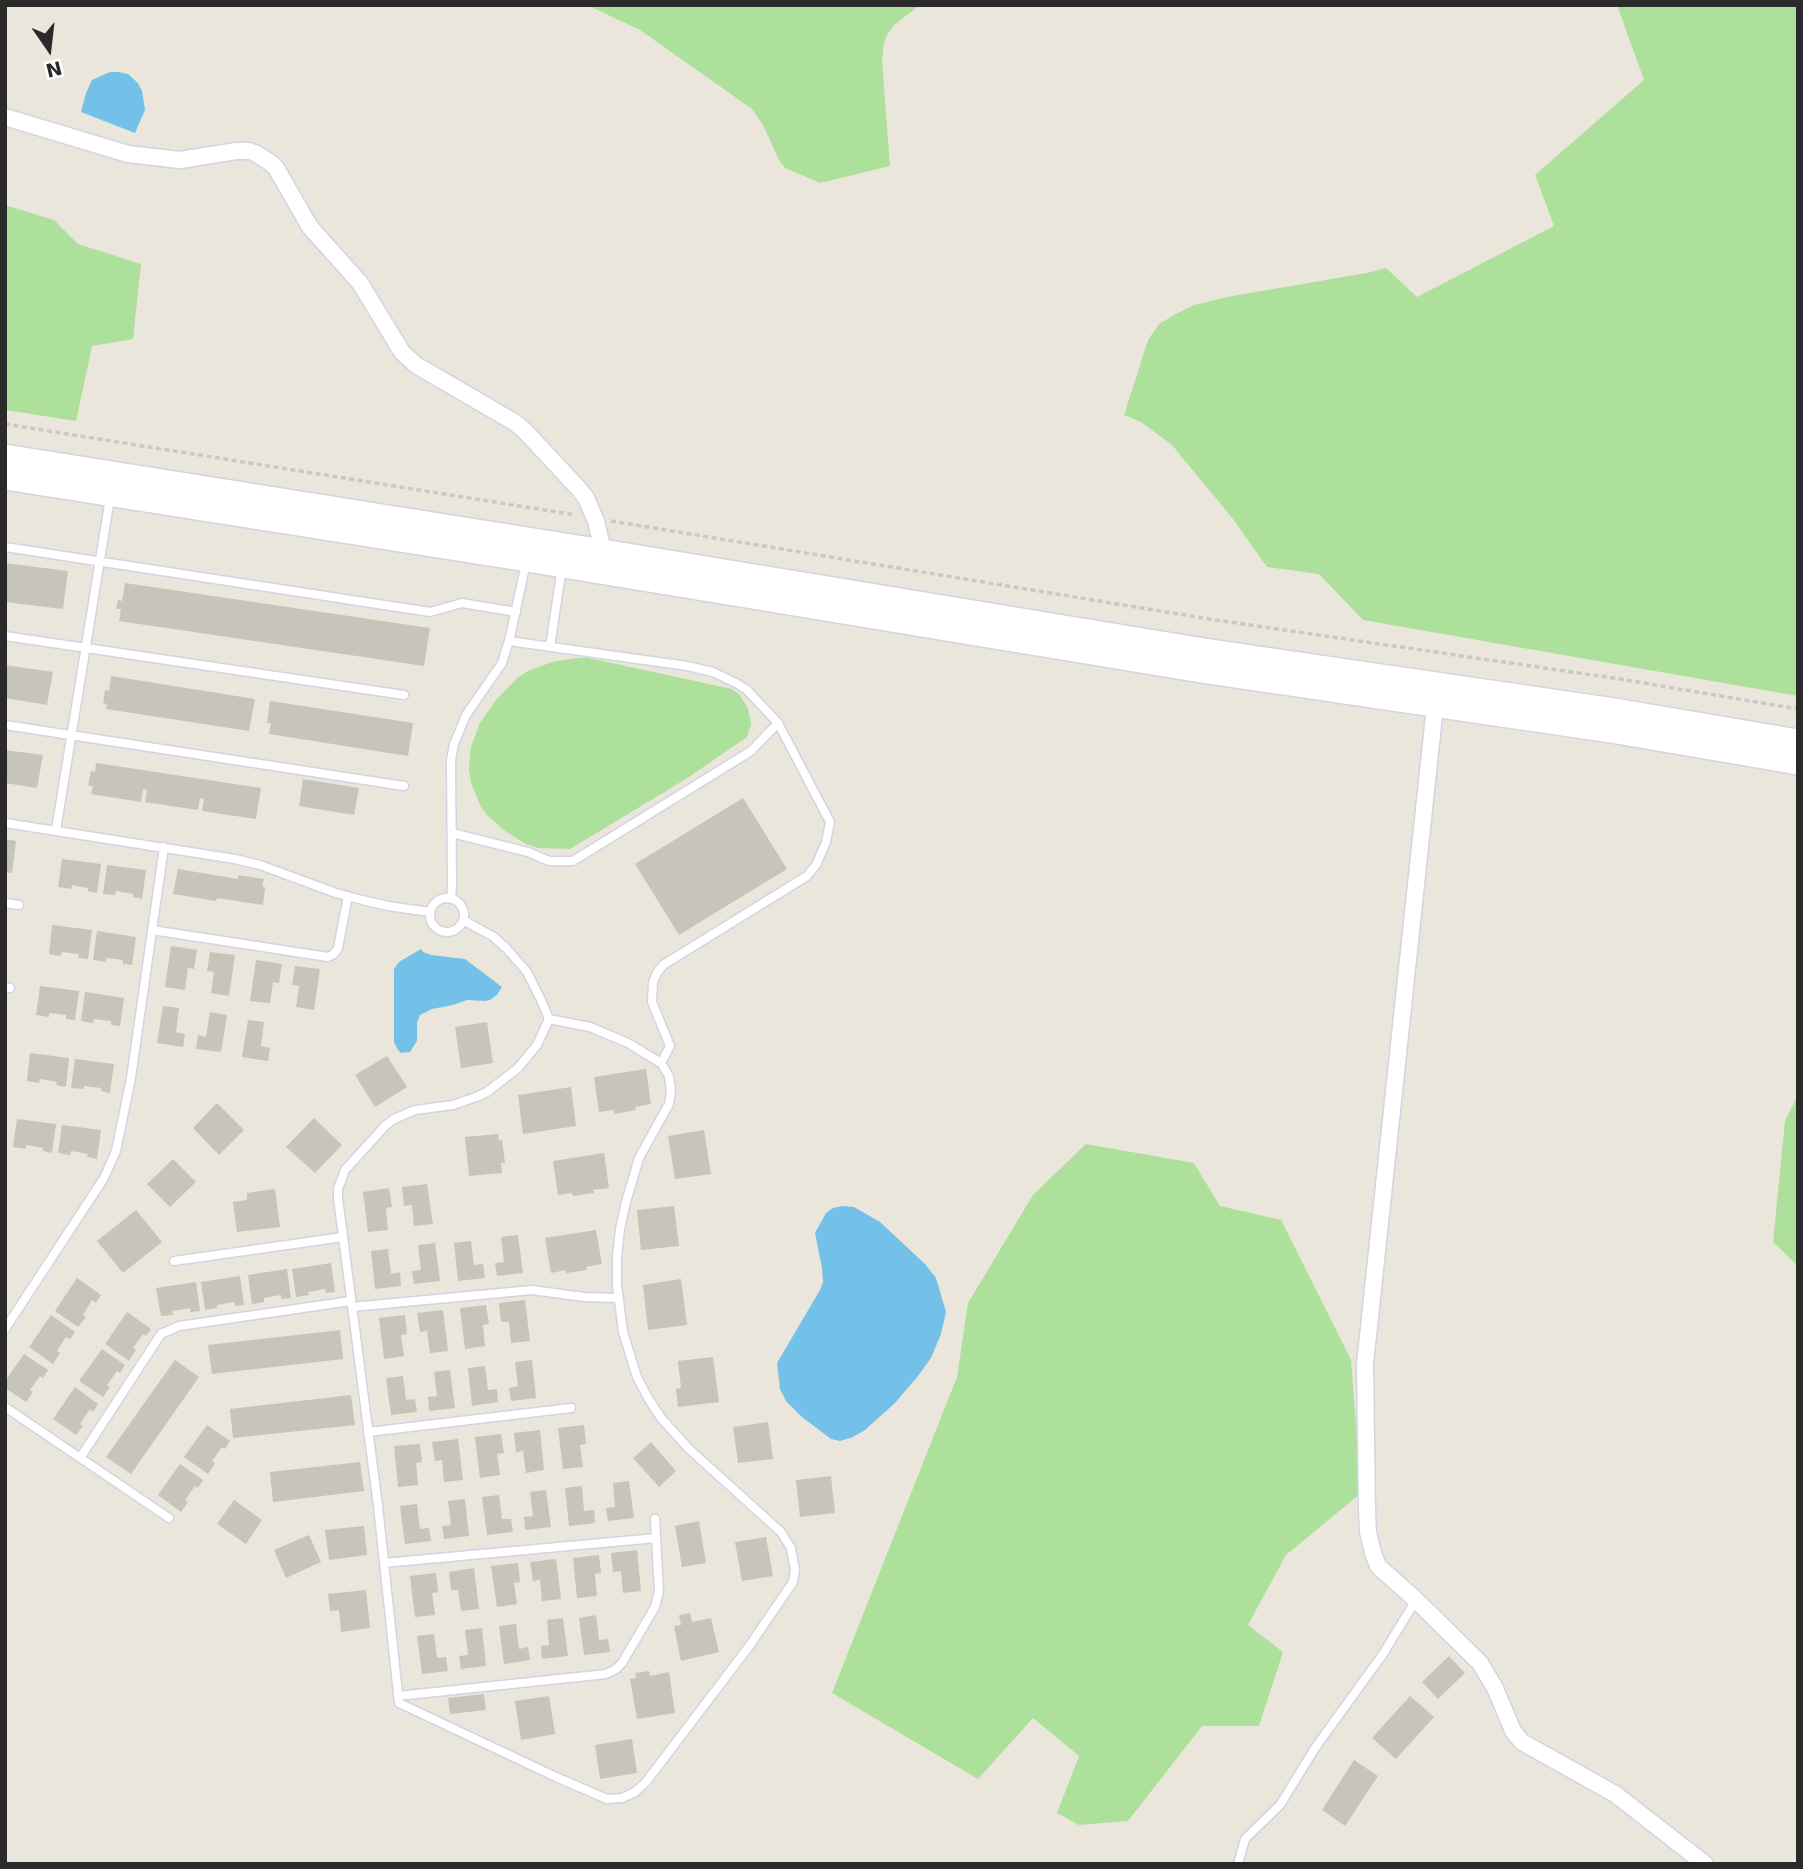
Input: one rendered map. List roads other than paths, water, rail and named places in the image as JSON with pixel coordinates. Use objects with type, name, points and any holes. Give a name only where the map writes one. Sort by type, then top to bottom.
[{"type":"main road","points":[[5,456],[1204,650],[1614,710],[1798,741]]},
{"type":"main road","points":[[5,478],[527,560],[1187,669],[1611,731],[1798,763]]},
{"type":"street","points":[[5,117],[128,154],[180,160],[249,151],[263,158],[276,168],[310,227],[360,283],[406,357],[514,422],[579,489],[596,518],[603,551]]},
{"type":"street","points":[[1435,706],[1365,1364],[1367,1510],[1370,1539],[1378,1566],[1480,1663],[1495,1688],[1513,1731],[1522,1742],[1615,1794],[1706,1864]]},
{"type":"lane","points":[[56,831],[111,494]]},
{"type":"lane","points":[[5,547],[430,612],[462,603],[516,612]]},
{"type":"lane","points":[[451,899],[451,760],[454,744],[466,715],[502,663],[527,560]]},
{"type":"lane","points":[[550,647],[562,566]]},
{"type":"lane","points":[[5,636],[404,695]]},
{"type":"lane","points":[[509,641],[687,666],[713,672],[736,683],[747,690],[778,723],[830,822],[827,842],[816,865],[807,876],[663,965],[657,973],[652,1002],[670,1046],[661,1063]]},
{"type":"lane","points":[[452,833],[528,852],[549,861],[573,861],[751,751],[778,723]]},
{"type":"lane","points":[[5,726],[404,786]]},
{"type":"lane","points":[[5,822],[234,859],[260,865],[348,896],[388,906],[430,912]]},
{"type":"lane","points":[[5,1329],[104,1178],[116,1151],[131,1078],[164,848]]},
{"type":"lane","points":[[152,930],[328,957],[338,948],[348,896]]},
{"type":"lane","points":[[451,899],[461,906],[463,920],[454,931],[440,931],[431,924],[430,912],[437,901],[451,899]]},
{"type":"lane","points":[[5,903],[19,905]]},
{"type":"lane","points":[[463,920],[494,937],[518,960],[534,985],[548,1018],[537,1045],[528,1057],[497,1085],[476,1097],[453,1105],[428,1107],[404,1114],[385,1126],[345,1170],[338,1198],[399,1703],[607,1799],[622,1798],[635,1792],[646,1782],[750,1645],[793,1582],[795,1570],[787,1539],[782,1532],[689,1449],[661,1418],[648,1398],[629,1355],[623,1332],[618,1298],[617,1257],[626,1202],[639,1158],[669,1104],[671,1083],[666,1069],[661,1063],[609,1034],[548,1018]]},
{"type":"lane","points":[[174,1261],[343,1237]]},
{"type":"lane","points":[[80,1458],[161,1334],[179,1325],[351,1304],[532,1290],[584,1297],[618,1298]]},
{"type":"lane","points":[[5,1407],[169,1518]]},
{"type":"lane","points":[[368,1432],[571,1408]]},
{"type":"lane","points":[[398,1696],[606,1674],[616,1669],[655,1607],[659,1591],[655,1519]]},
{"type":"lane","points":[[384,1563],[656,1538]]},
{"type":"lane","points":[[1238,1864],[1245,1839],[1279,1805],[1315,1748],[1384,1654],[1416,1600]]},
{"type":"water","points":[[110,72],[128,74],[142,91],[145,110],[135,133],[81,112],[92,80]]},
{"type":"water","points":[[421,949],[431,955],[465,959],[502,987],[490,1000],[467,1000],[420,1015],[417,1041],[410,1052],[401,1053],[394,1042],[394,969],[399,962]]},
{"type":"water","points":[[842,1206],[854,1207],[880,1222],[925,1264],[936,1278],[946,1312],[931,1358],[918,1376],[895,1403],[865,1430],[840,1441],[831,1439],[786,1401],[780,1389],[777,1363],[823,1282],[815,1233],[826,1213]]}]
